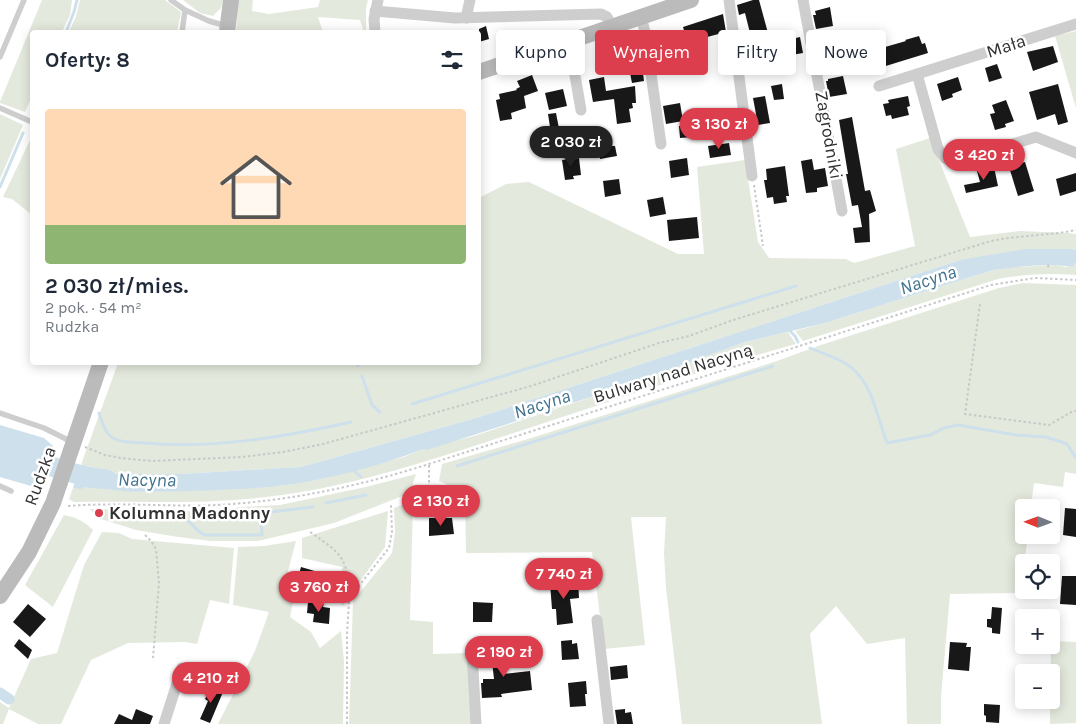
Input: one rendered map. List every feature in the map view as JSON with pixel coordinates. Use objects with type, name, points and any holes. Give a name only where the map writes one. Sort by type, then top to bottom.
[{"type":"main road","points":[[227,30],[231,0]]},
{"type":"main road","points":[[585,36],[691,0]]},
{"type":"main road","points":[[481,71],[496,66]]},
{"type":"main road","name":"Rudzka","points":[[0,596],[32,545],[57,492],[100,365]]},
{"type":"street","points":[[466,18],[470,0]]},
{"type":"street","points":[[729,0],[752,176]]},
{"type":"street","name":"Zagrodniki","points":[[803,0],[842,212]]},
{"type":"street","points":[[375,30],[376,5],[466,18],[581,13],[600,14],[607,17],[612,27]]},
{"type":"street","points":[[641,17],[661,144]]},
{"type":"street","name":"Mała","points":[[880,86],[1076,24]]},
{"type":"street","points":[[917,74],[938,149],[945,158],[953,162],[1036,138],[1076,153]]},
{"type":"street","points":[[575,75],[581,110]]},
{"type":"street","points":[[597,620],[609,724]]},
{"type":"street","points":[[472,651],[476,724]]},
{"type":"street","points":[[164,724],[182,668]]},
{"type":"lane","points":[[0,57],[24,0]]},
{"type":"lane","points":[[172,0],[185,10],[227,30]]},
{"type":"lane","points":[[182,30],[185,10]]},
{"type":"lane","points":[[0,108],[30,121]]},
{"type":"lane","points":[[0,413],[44,428],[72,446]]},
{"type":"lane","points":[[0,486],[12,490]]},
{"type":"path","points":[[752,176],[763,246]]},
{"type":"path","points":[[72,446],[136,461],[242,457],[304,448],[362,434],[537,384],[652,346],[689,336],[733,320],[991,241],[1076,230]]},
{"type":"path","points":[[1048,262],[1048,267]]},
{"type":"path","name":"Bulwary nad Nacyną","points":[[68,506],[200,505],[264,501],[357,485],[429,464],[984,288],[1022,279],[1050,278],[1076,280]]},
{"type":"path","points":[[980,304],[965,414],[1050,425],[1076,411]]},
{"type":"path","points":[[414,494],[429,485],[429,464]]},
{"type":"path","points":[[349,602],[354,592],[389,548],[392,532],[390,506]]},
{"type":"path","points":[[310,532],[342,557],[347,573],[349,602],[347,724]]},
{"type":"path","points":[[145,535],[156,549],[160,583],[153,658]]},
{"type":"shaded area","points":[[42,0],[72,0],[70,15],[63,30],[30,30],[30,101],[25,112],[0,102]]},
{"type":"shaded area","points":[[80,0],[165,0],[181,12],[177,30],[70,30]]},
{"type":"shaded area","points":[[183,0],[223,0],[221,8],[213,16],[200,13]]},
{"type":"shaded area","points":[[238,0],[253,0],[252,11],[269,14],[318,7],[320,0],[368,0],[366,30],[363,30],[360,20],[318,17],[322,30],[236,30]]},
{"type":"shaded area","points":[[1076,31],[1076,108],[1055,36]]},
{"type":"shaded area","points":[[0,114],[23,125],[0,179]]},
{"type":"shaded area","points":[[930,138],[970,237],[1020,231],[1069,233],[1076,234],[1076,250],[960,260],[476,418],[301,467],[180,474],[116,474],[112,471],[81,465],[117,365],[481,365],[481,197],[506,184],[529,182],[678,254],[704,254],[697,167],[745,160],[758,242],[769,258],[846,259],[854,263],[915,246],[896,149]]},
{"type":"shaded area","points":[[30,140],[30,213],[12,199],[3,197]]},
{"type":"shaded area","points":[[1074,262],[1076,263],[1076,275],[1037,274],[998,279],[803,341],[795,331],[993,270],[1056,265],[1066,267]]},
{"type":"shaded area","points":[[1023,283],[1076,285],[1076,474],[1065,472],[1063,487],[1034,483],[1032,499],[1015,499],[1015,544],[1027,544],[1025,554],[1015,554],[1015,593],[950,594],[941,696],[941,724],[907,724],[905,638],[867,644],[836,606],[810,634],[822,724],[682,724],[666,588],[664,553],[666,517],[631,517],[645,645],[604,649],[592,552],[466,553],[465,493],[439,481],[442,464],[774,362],[999,288]]},
{"type":"shaded area","points":[[788,332],[796,344],[695,374],[438,457],[345,483],[282,495],[230,500],[74,502],[69,499],[73,488],[81,488],[87,485],[98,488],[148,492],[288,485],[326,477],[404,457],[423,449],[474,436],[625,386],[745,342]]},
{"type":"shaded area","points":[[416,474],[410,493],[334,523],[258,541],[211,541],[136,530],[98,518],[98,515],[90,509],[222,512],[239,507],[280,505],[366,487]]},
{"type":"shaded area","points":[[413,501],[410,620],[433,622],[433,654],[468,653],[473,724],[349,724],[353,601],[392,553],[395,532],[394,508]]},
{"type":"shaded area","points":[[388,511],[385,547],[342,606],[342,567],[302,558],[302,538]]},
{"type":"shaded area","points":[[64,515],[80,520],[93,530],[53,607],[25,585]]},
{"type":"shaded area","points":[[102,532],[119,533],[132,539],[234,548],[229,604],[210,600],[197,644],[185,642],[128,643],[91,660],[61,724],[38,724],[9,709],[3,724],[0,724],[0,702],[9,708],[31,659],[57,653],[84,565]]},
{"type":"shaded area","points":[[296,541],[288,571],[288,579],[296,586],[290,617],[311,632],[320,648],[341,631],[344,661],[343,724],[218,724],[255,651],[269,612],[233,605],[238,547],[264,546]]},
{"type":"shaded area","points":[[1060,641],[1076,642],[1076,723],[1050,724],[1050,709],[1060,709],[1060,664],[1051,664],[1051,654],[1060,654]]},
{"type":"water","points":[[1025,249],[1076,250],[1076,263],[1074,263],[1074,266],[1039,265],[993,270],[825,323],[745,342],[625,386],[427,450],[423,449],[390,461],[322,479],[287,485],[238,489],[150,492],[112,490],[87,485],[81,489],[73,488],[81,465],[112,471],[116,474],[180,474],[301,467],[476,418],[960,260]]},
{"type":"water","points":[[0,425],[44,438],[53,446],[43,476],[31,486],[0,477]]},
{"type":"building","points":[[759,0],[767,30],[749,30],[745,13],[739,15],[737,5]]},
{"type":"building","points":[[830,7],[833,26],[816,29],[813,15],[816,15],[815,11]]},
{"type":"building","points":[[723,14],[726,30],[718,30],[718,34],[708,37],[708,30],[684,30],[683,27]]},
{"type":"building","points":[[486,26],[489,39],[481,41],[481,30],[479,29]]},
{"type":"building","points":[[919,36],[922,44],[925,43],[928,53],[886,66],[886,47]]},
{"type":"building","points":[[800,37],[803,53],[796,54],[796,38]]},
{"type":"building","points":[[1053,46],[1058,62],[1033,71],[1027,52]]},
{"type":"building","points":[[997,64],[1002,78],[989,82],[985,68]]},
{"type":"building","points":[[532,75],[538,91],[524,96],[526,108],[511,113],[512,119],[500,121],[496,100],[500,99],[499,94],[517,90],[520,87],[517,81]]},
{"type":"building","points":[[630,75],[643,75],[644,81],[632,83]]},
{"type":"building","points":[[843,76],[847,94],[829,97],[826,81]]},
{"type":"building","points":[[604,77],[606,91],[635,86],[636,103],[632,103],[633,108],[629,109],[631,122],[617,124],[614,99],[593,102],[589,80]]},
{"type":"building","points":[[958,77],[962,90],[952,94],[953,97],[942,101],[937,84]]},
{"type":"building","points":[[782,84],[784,99],[774,100],[771,86]]},
{"type":"building","points":[[1058,84],[1068,122],[1058,125],[1055,114],[1037,120],[1029,92]]},
{"type":"building","points":[[563,89],[567,106],[549,110],[545,93]]},
{"type":"building","points":[[765,96],[770,123],[758,125],[753,98]]},
{"type":"building","points":[[908,96],[910,106],[907,107],[909,115],[892,119],[891,115],[886,116],[883,104],[889,103],[888,100]]},
{"type":"building","points":[[1006,100],[1014,121],[1005,124],[1006,127],[995,130],[990,114],[995,113],[992,105]]},
{"type":"building","points":[[680,103],[683,121],[666,124],[663,106]]},
{"type":"building","points":[[556,113],[561,139],[552,140],[548,114]]},
{"type":"building","points":[[852,117],[865,191],[870,190],[876,211],[869,214],[870,242],[855,243],[853,228],[862,227],[858,205],[852,206],[839,120]]},
{"type":"building","points":[[690,124],[692,137],[680,138],[679,126]]},
{"type":"building","points":[[609,134],[611,146],[615,146],[617,156],[600,159],[596,136]]},
{"type":"building","points":[[729,143],[731,155],[710,158],[708,146]]},
{"type":"building","points":[[579,158],[581,175],[573,176],[574,179],[565,180],[562,160]]},
{"type":"building","points":[[687,158],[689,175],[671,178],[669,161]]},
{"type":"building","points":[[812,159],[814,170],[825,168],[828,186],[817,188],[817,192],[806,193],[801,161]]},
{"type":"building","points":[[1025,162],[1034,191],[1018,196],[1009,167]]},
{"type":"building","points":[[785,166],[789,196],[786,196],[787,202],[774,204],[773,197],[767,198],[764,180],[767,180],[766,169]]},
{"type":"building","points":[[994,167],[998,186],[966,193],[964,185],[980,182],[977,171]]},
{"type":"building","points":[[1076,173],[1076,191],[1060,196],[1056,179]]},
{"type":"building","points":[[619,179],[621,194],[605,197],[603,181]]},
{"type":"building","points":[[663,197],[666,214],[650,217],[647,200]]},
{"type":"building","points":[[697,217],[699,238],[669,241],[667,220]]},
{"type":"building","points":[[1065,508],[1076,509],[1076,537],[1063,535]]},
{"type":"building","points":[[429,518],[452,518],[454,534],[429,536]]},
{"type":"building","points":[[301,567],[318,572],[315,583],[298,578]]},
{"type":"building","points":[[1062,576],[1076,576],[1076,605],[1060,604]]},
{"type":"building","points":[[578,580],[579,598],[570,599],[573,623],[557,625],[556,609],[552,609],[550,583]]},
{"type":"building","points":[[308,602],[324,603],[323,607],[330,608],[329,624],[313,622],[314,614],[307,613]]},
{"type":"building","points":[[473,602],[493,603],[492,622],[473,622]]},
{"type":"building","points":[[28,604],[46,619],[30,637],[13,622]]},
{"type":"building","points":[[992,607],[1002,608],[1000,634],[992,633],[992,628],[987,627],[987,619],[991,619]]},
{"type":"building","points":[[19,639],[32,650],[28,659],[14,646]]},
{"type":"building","points":[[572,640],[572,644],[577,643],[579,659],[562,660],[561,641]]},
{"type":"building","points":[[500,642],[504,674],[530,671],[532,690],[501,694],[502,697],[482,698],[481,683],[483,683],[483,679],[494,679],[490,643]]},
{"type":"building","points":[[950,642],[967,643],[966,647],[971,647],[969,671],[948,669]]},
{"type":"building","points":[[627,665],[628,678],[611,680],[610,667]]},
{"type":"building","points":[[226,668],[242,675],[236,689],[220,682]]},
{"type":"building","points":[[586,681],[586,706],[570,707],[568,683]]},
{"type":"building","points":[[211,687],[223,692],[210,723],[200,719],[208,701],[205,699]]},
{"type":"building","points":[[984,704],[1000,705],[999,723],[986,722]]},
{"type":"building","points":[[136,709],[153,716],[150,724],[114,724],[119,714],[132,720]]},
{"type":"building","points":[[625,709],[625,713],[631,712],[633,724],[617,724],[615,710]]},
{"type":"waterway","points":[[67,30],[77,0]]},
{"type":"waterway","points":[[0,187],[23,133]]},
{"type":"waterway","points":[[412,404],[796,286]]},
{"type":"waterway","points":[[788,329],[798,342]]},
{"type":"waterway","points":[[810,348],[843,362],[861,377],[872,398],[887,443],[930,435],[944,428],[958,425],[1016,435],[1046,437],[1067,444],[1076,458]]},
{"type":"waterway","points":[[457,466],[773,366]]},
{"type":"waterway","points":[[362,376],[372,405],[380,412]]},
{"type":"waterway","points":[[99,413],[106,431],[115,439],[126,442],[171,444],[223,443],[275,437],[351,422]]},
{"type":"waterway","name":"Nacyna","points":[[0,451],[90,478],[105,479]]},
{"type":"waterway","points":[[352,469],[361,477]]},
{"type":"waterway","points":[[326,503],[366,495]]},
{"type":"waterway","points":[[112,515],[178,517],[188,521],[202,534],[206,535],[262,535],[261,518],[263,514],[313,507]]},
{"type":"waterway","points":[[0,693],[9,699]]},
{"type":"place","name":"Kolumna Madonny","points":[[99,513]]}]
